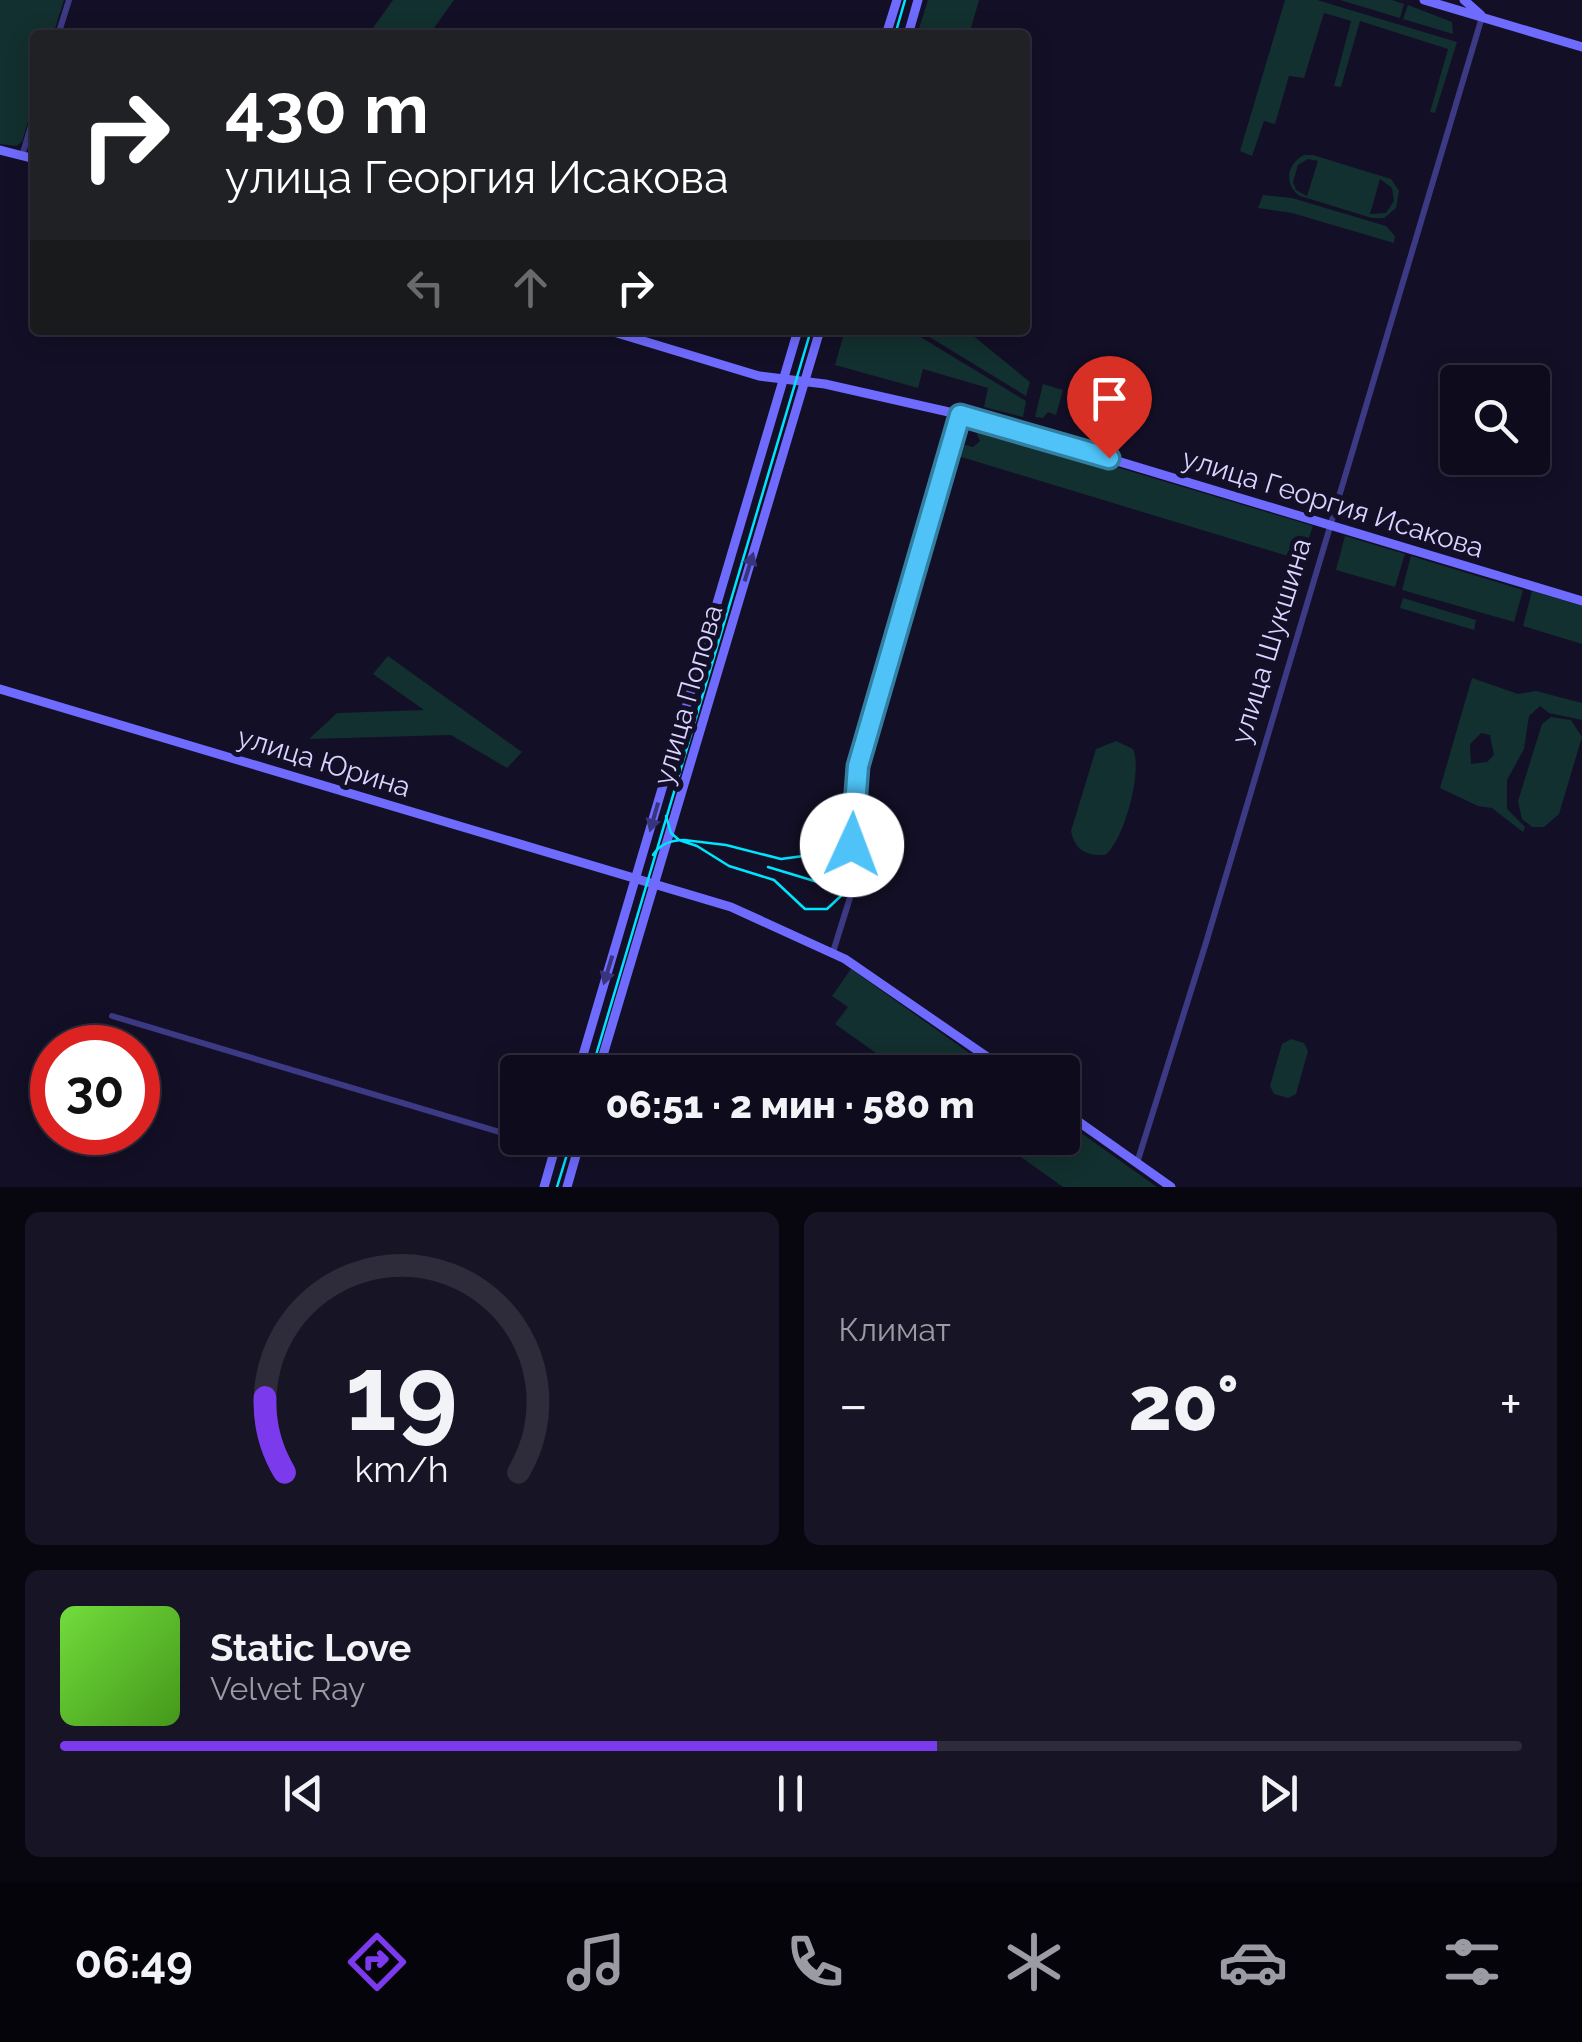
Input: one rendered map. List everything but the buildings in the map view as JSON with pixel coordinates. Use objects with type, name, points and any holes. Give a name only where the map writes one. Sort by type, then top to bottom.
[{"type":"main road","points":[[888,30],[897,0]]},
{"type":"main road","points":[[909,30],[918,0]]},
{"type":"main road","points":[[1424,0],[1582,47]]},
{"type":"main road","points":[[1464,0],[1482,17]]},
{"type":"main road","points":[[0,150],[30,158]]},
{"type":"main road","name":"улица Георгия Исакова","points":[[625,335],[783,380],[826,384],[960,415],[1582,601]]},
{"type":"main road","name":"улица Попова","points":[[583,1055],[796,335]]},
{"type":"main road","name":"улица Попова","points":[[603,1055],[818,335]]},
{"type":"main road","name":"улица Юрина","points":[[0,688],[656,882]]},
{"type":"main road","points":[[692,690],[713,694]]},
{"type":"main road","points":[[656,882],[768,922],[833,952],[985,1055]]},
{"type":"main road","points":[[1080,1123],[1171,1187]]},
{"type":"main road","points":[[544,1187],[553,1155]]},
{"type":"main road","points":[[567,1187],[576,1155]]},
{"type":"street","points":[[60,30],[69,0]]},
{"type":"street","name":"улица Шукшина","points":[[1137,1163],[1192,991],[1482,17]]},
{"type":"street","points":[[22,156],[30,129]]},
{"type":"street","points":[[833,952],[853,888],[852,821],[858,766],[960,415]]},
{"type":"street","points":[[112,1016],[500,1132]]},
{"type":"green space","points":[[0,0],[64,0],[55,30],[30,30],[30,115],[22,142],[16,146],[0,144]]},
{"type":"green space","points":[[393,0],[454,0],[433,30],[372,30]]},
{"type":"green space","points":[[928,0],[979,0],[970,30],[919,30]]},
{"type":"green space","points":[[1285,0],[1317,0],[1457,42],[1435,113],[1430,112],[1448,49],[1360,21],[1341,87],[1334,86],[1351,21],[1324,13],[1304,78],[1289,76],[1275,124],[1264,121],[1252,156],[1240,151]]},
{"type":"green space","points":[[1340,0],[1392,0],[1404,4],[1400,18]]},
{"type":"green space","points":[[1408,5],[1452,22],[1453,34],[1403,19]]},
{"type":"green space","points":[[1313,155],[1391,179],[1399,191],[1396,208],[1384,218],[1372,218],[1300,196],[1289,181],[1298,159]],"holes":[[[1308,159],[1318,161],[1307,196],[1296,190],[1293,182],[1298,165]],[[1380,179],[1392,188],[1394,201],[1386,213],[1370,214]]]},
{"type":"green space","points":[[1263,195],[1292,198],[1386,226],[1395,236],[1394,243],[1292,213],[1258,208]]},
{"type":"green space","points":[[844,335],[917,335],[1026,401],[1023,417],[984,407],[988,388],[923,369],[918,388],[835,365]]},
{"type":"green space","points":[[926,335],[972,335],[1030,382],[1026,396]]},
{"type":"green space","points":[[1043,384],[1063,390],[1056,415],[1048,412],[1043,418],[1035,417]]},
{"type":"green space","points":[[973,424],[1313,526],[1301,560],[958,456],[962,444],[973,447],[980,441]]},
{"type":"green space","points":[[1345,536],[1405,554],[1395,587],[1336,570]]},
{"type":"green space","points":[[1411,556],[1523,590],[1514,622],[1402,590]]},
{"type":"green space","points":[[1532,591],[1582,606],[1582,644],[1523,626]]},
{"type":"green space","points":[[1403,598],[1476,620],[1474,630],[1400,608]]},
{"type":"green space","points":[[388,656],[522,752],[507,768],[451,735],[309,739],[337,713],[424,710],[373,674]]},
{"type":"green space","points":[[1472,678],[1518,694],[1536,691],[1582,703],[1582,720],[1549,713],[1540,706],[1529,716],[1524,749],[1507,780],[1507,809],[1525,827],[1523,832],[1492,808],[1478,806],[1440,788]],"holes":[[[1481,733],[1490,735],[1494,755],[1487,762],[1471,764],[1470,744]]]},
{"type":"green space","points":[[1551,717],[1571,720],[1582,737],[1559,814],[1544,827],[1532,827],[1522,819],[1518,801],[1542,724]]},
{"type":"green space","points":[[1116,741],[1133,749],[1134,788],[1125,821],[1112,847],[1105,855],[1092,854],[1079,847],[1071,831],[1096,749]]},
{"type":"green space","points":[[851,969],[972,1055],[879,1055],[835,1024],[848,1007],[832,996]]},
{"type":"green space","points":[[1291,1039],[1304,1043],[1308,1051],[1296,1094],[1288,1098],[1274,1094],[1270,1086],[1282,1044]]},
{"type":"green space","points":[[1080,1132],[1157,1187],[1063,1187],[1018,1155],[1080,1155]]},
{"type":"tram line","points":[[896,30],[905,0]]},
{"type":"tram line","points":[[596,1055],[810,335]]},
{"type":"tram line","points":[[653,855],[666,843],[679,840],[684,840],[726,845],[781,859],[829,856],[844,872],[843,894],[827,909],[805,909],[774,880],[729,866],[679,840],[671,833],[666,816]]},
{"type":"tram line","points":[[768,867],[821,883]]},
{"type":"tram line","points":[[557,1187],[567,1155]]},
{"type":"route","points":[[852,845],[858,766],[960,415],[1109,458]]}]
